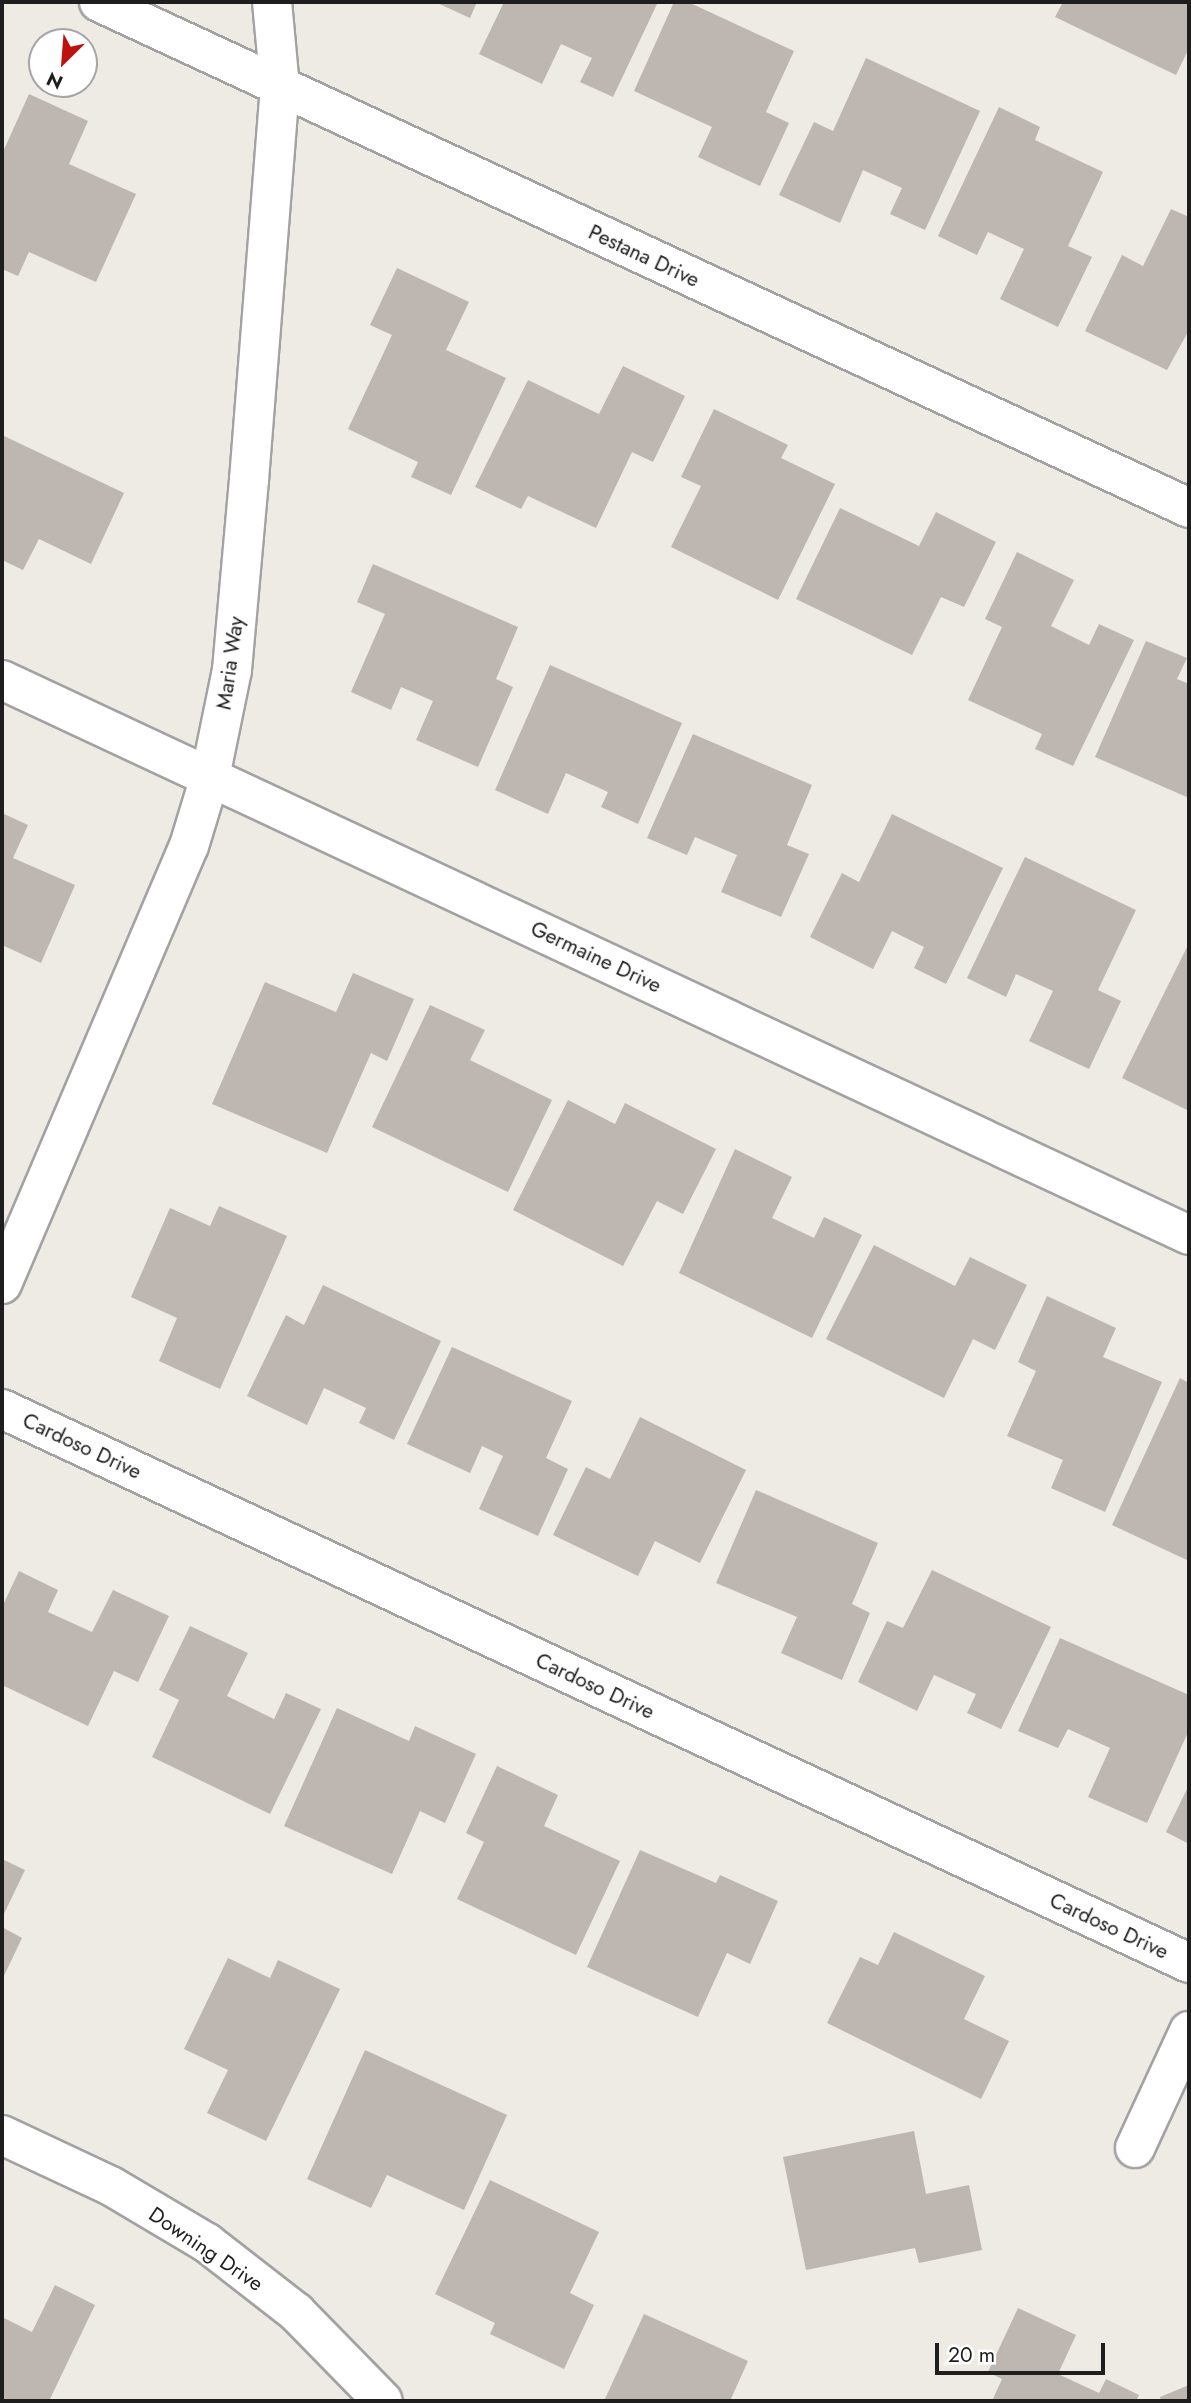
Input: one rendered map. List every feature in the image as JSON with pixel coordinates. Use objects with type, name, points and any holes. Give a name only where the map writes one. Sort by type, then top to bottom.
[{"type":"street","name":"Pestana Drive","points":[[99,2],[1189,509]]},
{"type":"street","name":"Maria Way","points":[[2,1284],[189,846],[210,777],[232,670],[281,88],[272,2]]},
{"type":"street","name":"Germaine Drive","points":[[2,680],[1189,1235]]},
{"type":"street","name":"Cardoso Drive","points":[[2,1409],[1189,1964]]},
{"type":"street","points":[[1135,2148],[1189,2031]]},
{"type":"street","name":"Downing Drive","points":[[2,2135],[111,2186],[207,2244],[296,2312],[383,2401]]},
{"type":"building","points":[[435,2],[477,2],[470,18]]},
{"type":"building","points":[[504,2],[658,2],[613,97],[580,82],[592,58],[561,44],[542,84],[479,54]]},
{"type":"building","points":[[674,2],[688,2],[794,51],[766,112],[789,123],[760,186],[698,157],[712,127],[634,91]]},
{"type":"building","points":[[1063,2],[1189,2],[1189,48],[1176,75],[1055,17]]},
{"type":"building","points":[[866,58],[980,111],[925,230],[890,214],[902,188],[863,170],[840,223],[779,195],[814,122],[833,131]]},
{"type":"building","points":[[28,96],[88,121],[69,164],[136,194],[96,282],[29,252],[18,276],[2,269],[2,154]]},
{"type":"building","points":[[999,107],[1040,127],[1035,140],[1103,172],[1068,246],[1092,257],[1058,327],[1000,299],[1024,249],[988,232],[977,255],[938,236]]},
{"type":"building","points":[[1171,209],[1189,217],[1189,330],[1167,370],[1085,331],[1122,255],[1143,266]]},
{"type":"building","points":[[397,268],[469,302],[446,350],[506,378],[451,495],[411,477],[418,462],[348,429],[392,335],[370,325]]},
{"type":"building","points":[[623,366],[685,396],[653,462],[632,452],[596,528],[528,496],[521,509],[475,487],[528,380],[599,414]]},
{"type":"building","points":[[714,409],[788,445],[781,458],[835,484],[778,600],[671,547],[701,486],[681,477]]},
{"type":"building","points":[[4,436],[124,493],[91,564],[39,539],[23,570],[2,560]]},
{"type":"building","points":[[840,508],[919,546],[936,512],[996,542],[964,607],[941,597],[912,655],[796,599]]},
{"type":"building","points":[[1017,552],[1074,580],[1051,626],[1089,645],[1099,624],[1134,640],[1073,766],[1035,749],[1042,734],[968,700],[1002,627],[985,619]]},
{"type":"building","points":[[373,564],[518,627],[496,679],[513,687],[478,767],[416,740],[433,701],[401,687],[391,710],[351,692],[385,614],[357,602]]},
{"type":"building","points":[[1146,641],[1187,658],[1177,679],[1189,684],[1189,798],[1095,757]]},
{"type":"building","points":[[550,665],[682,723],[638,824],[601,807],[608,792],[566,773],[548,814],[495,790]]},
{"type":"building","points":[[693,734],[812,785],[787,845],[809,854],[781,917],[721,892],[737,855],[695,837],[687,855],[647,838]]},
{"type":"building","points":[[2,813],[28,825],[13,858],[75,885],[41,963],[2,945]]},
{"type":"building","points":[[892,814],[1003,868],[946,984],[914,968],[924,947],[892,931],[873,969],[810,937],[842,873],[859,882]]},
{"type":"building","points":[[1025,857],[1136,910],[1098,990],[1121,1001],[1089,1069],[1029,1041],[1053,991],[1016,974],[1006,997],[967,978]]},
{"type":"building","points":[[1189,943],[1189,1111],[1122,1078]]},
{"type":"building","points":[[353,973],[414,999],[387,1061],[371,1053],[327,1153],[212,1104],[265,982],[336,1012]]},
{"type":"building","points":[[430,1005],[485,1030],[470,1060],[552,1100],[508,1192],[372,1127]]},
{"type":"building","points":[[568,1100],[615,1124],[625,1103],[716,1149],[683,1214],[657,1201],[623,1266],[513,1210]]},
{"type":"building","points":[[735,1149],[792,1177],[772,1218],[814,1238],[824,1217],[862,1235],[812,1338],[679,1273]]},
{"type":"building","points":[[219,1206],[287,1236],[220,1389],[159,1361],[177,1318],[131,1297],[170,1208],[210,1226]]},
{"type":"building","points":[[874,1245],[955,1286],[970,1257],[1027,1285],[995,1350],[973,1339],[944,1398],[826,1339]]},
{"type":"building","points":[[323,1285],[441,1341],[394,1440],[359,1423],[366,1408],[324,1388],[307,1425],[247,1396],[286,1315],[304,1325]]},
{"type":"building","points":[[1047,1296],[1116,1328],[1103,1357],[1162,1382],[1105,1512],[1051,1488],[1063,1460],[1007,1436],[1036,1371],[1018,1362]]},
{"type":"building","points":[[452,1347],[572,1401],[546,1458],[568,1469],[538,1536],[479,1509],[503,1456],[482,1446],[470,1473],[407,1444]]},
{"type":"building","points":[[1180,1378],[1189,1383],[1189,1561],[1112,1525]]},
{"type":"building","points":[[640,1417],[746,1470],[700,1563],[655,1541],[638,1576],[553,1535],[586,1467],[610,1479]]},
{"type":"building","points":[[756,1490],[878,1543],[852,1604],[870,1613],[842,1680],[781,1653],[797,1617],[716,1583]]},
{"type":"building","points":[[932,1570],[1051,1627],[1001,1729],[967,1713],[976,1694],[934,1675],[917,1711],[858,1682],[887,1621],[903,1628]]},
{"type":"building","points":[[19,1571],[58,1590],[48,1612],[92,1632],[113,1590],[169,1616],[138,1682],[114,1671],[88,1726],[2,1685],[2,1607]]},
{"type":"building","points":[[190,1626],[248,1653],[227,1696],[274,1719],[286,1693],[321,1709],[270,1814],[152,1757],[179,1700],[159,1690]]},
{"type":"building","points":[[1060,1638],[1189,1695],[1189,1730],[1147,1823],[1088,1797],[1110,1748],[1068,1729],[1058,1748],[1018,1731]]},
{"type":"building","points":[[337,1708],[409,1741],[415,1726],[476,1754],[445,1823],[420,1811],[392,1874],[284,1826]]},
{"type":"building","points":[[497,1766],[558,1795],[544,1826],[620,1861],[576,1955],[457,1899],[484,1842],[466,1833]]},
{"type":"building","points":[[1189,1785],[1189,1844],[1166,1832]]},
{"type":"building","points":[[640,1850],[716,1883],[720,1875],[778,1901],[750,1964],[727,1953],[698,2017],[587,1967]]},
{"type":"building","points":[[2,1859],[25,1870],[2,1918]]},
{"type":"building","points":[[2,1927],[22,1938],[2,1980]]},
{"type":"building","points":[[894,1932],[985,1976],[964,2019],[1009,2041],[981,2099],[827,2023],[860,1957],[878,1965]]},
{"type":"building","points":[[228,1958],[270,1978],[278,1960],[340,1989],[266,2141],[207,2113],[228,2070],[184,2049]]},
{"type":"building","points":[[365,2050],[507,2115],[464,2210],[387,2175],[371,2208],[307,2179]]},
{"type":"building","points":[[914,2131],[926,2194],[969,2185],[982,2250],[919,2263],[915,2248],[806,2270],[783,2157]]},
{"type":"building","points":[[490,2180],[599,2232],[570,2293],[594,2305],[564,2369],[490,2334],[495,2323],[435,2294]]},
{"type":"building","points":[[55,2285],[95,2305],[49,2401],[2,2401],[2,2317],[32,2332]]},
{"type":"building","points":[[1018,2308],[1076,2335],[1058,2374],[1099,2393],[1106,2379],[1139,2395],[1136,2401],[992,2401],[1002,2379],[988,2372]]},
{"type":"building","points":[[644,2314],[748,2361],[730,2401],[604,2401]]},
{"type":"building","points":[[1189,2385],[1189,2401],[1161,2401],[1160,2397]]}]
